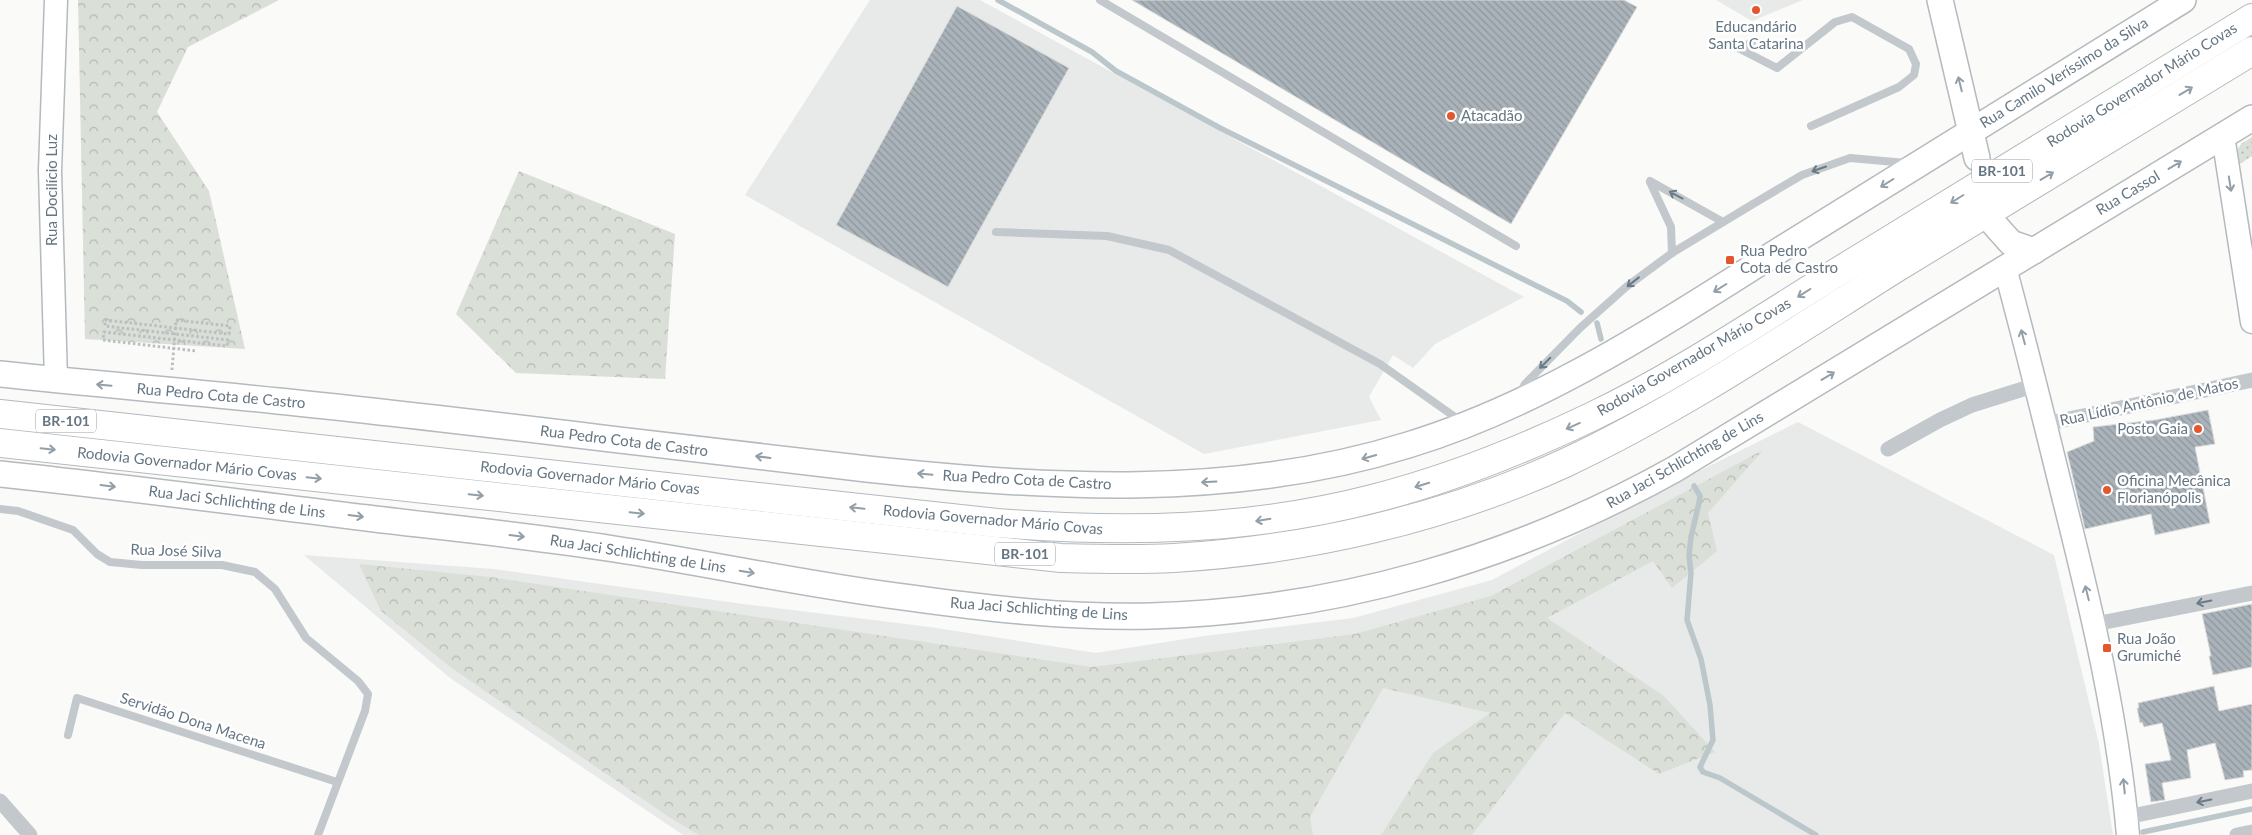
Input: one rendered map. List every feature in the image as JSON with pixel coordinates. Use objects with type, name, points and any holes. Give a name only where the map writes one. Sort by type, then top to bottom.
[{"type":"highway","name":"Rodovia Governador Mário Covas","points":[[0,414],[997,523],[1073,529],[1149,530],[1229,525],[1302,514],[1376,498],[1445,477],[1518,450],[1593,416],[1659,381],[2252,18]]},
{"type":"highway","name":"Rodovia Governador Mário Covas","points":[[0,443],[1061,558],[1172,558],[1235,553],[1303,543],[1373,528],[1445,508],[1503,488],[1562,464],[1614,439],[1767,349],[1975,219],[2252,51]]},
{"type":"main road","name":"Rua Docilício Luz","points":[[56,0],[50,171],[56,380]]},
{"type":"main road","points":[[1940,0],[1980,126],[1977,157]]},
{"type":"main road","name":"Rua Camilo Veríssimo da Silva","points":[[1980,126],[2183,0]]},
{"type":"main road","name":"Rua Cassol","points":[[2005,268],[2252,118]]},
{"type":"main road","name":"Rua Pedro Cota de Castro","points":[[0,374],[343,407],[869,469],[984,480],[1074,485],[1148,485],[1219,481],[1288,474],[1352,462],[1414,444],[1515,404],[1618,350],[1980,126]]},
{"type":"main road","points":[[2222,136],[2252,322]]},
{"type":"main road","points":[[2034,250],[2011,243],[1994,224],[2036,384],[2095,624],[2110,699],[2128,826]]},
{"type":"main road","name":"Rua Jaci Schlichting de Lins","points":[[0,474],[582,544],[921,600],[1072,614],[1148,616],[1218,612],[1284,605],[1404,580],[1512,545],[1577,518],[1629,495],[1675,469],[2005,268]]},
{"type":"street","name":"Rua Lídio Antônio de Matos","points":[[2045,424],[2252,380]]},
{"type":"street","points":[[1888,449],[1940,420],[1972,405],[2036,384]]},
{"type":"street","points":[[2095,624],[2252,593]]},
{"type":"street","points":[[2128,826],[2252,791]]},
{"type":"street","points":[[0,801],[30,835]]},
{"type":"street","points":[[2236,835],[2252,832]]},
{"type":"lane","points":[[1100,0],[1516,246]]},
{"type":"lane","points":[[1752,42],[1740,49],[1777,68],[1835,22],[1852,17],[1909,49],[1916,64],[1914,75],[1899,87],[1811,126]]},
{"type":"lane","points":[[1515,404],[1525,384],[1580,328],[1626,287],[1672,253],[1723,222],[1802,175],[1850,158],[1918,164]]},
{"type":"lane","points":[[1672,253],[1670,227],[1650,181],[1723,222]]},
{"type":"lane","points":[[996,232],[1107,236],[1169,250],[1380,364],[1465,424]]},
{"type":"lane","name":"Rua José Silva","points":[[0,509],[18,511],[73,530],[97,554],[110,562],[142,565],[222,565],[255,572],[275,589],[306,638],[358,681],[368,694],[365,711],[337,782]]},
{"type":"lane","name":"Servidão Dona Macena","points":[[68,735],[76,698],[337,782]]},
{"type":"lane","points":[[318,835],[337,782]]},
{"type":"path","points":[[170,391],[176,320],[230,326],[229,334],[106,320],[105,326],[228,340],[228,346],[104,332],[104,340],[196,351]]},
{"type":"shaded area","points":[[870,0],[980,0],[1524,297],[1435,344],[1413,368],[1393,355],[1369,397],[1381,420],[1204,454],[745,195]]},
{"type":"shaded area","name":"Educandário Santa Catarina","points":[[1716,0],[1803,0],[1752,21]]},
{"type":"shaded area","points":[[1798,422],[2054,555],[2099,744],[2113,835],[683,835],[450,678],[304,555],[494,569],[743,604],[930,627],[1096,653],[1204,636],[1353,618],[1492,580],[1655,493]]},
{"type":"green space","points":[[78,0],[279,0],[188,47],[157,112],[209,191],[245,349],[85,339]]},
{"type":"green space","points":[[2252,137],[2252,156],[2238,165],[2236,153],[2241,144]]},
{"type":"green space","points":[[519,171],[675,234],[665,379],[516,373],[456,314]]},
{"type":"green space","points":[[1763,450],[1708,513],[1717,551],[1672,588],[1653,561],[1547,618],[1664,696],[1715,752],[1659,774],[1565,713],[1472,835],[1381,835],[1433,753],[1490,713],[1383,688],[1310,817],[1313,835],[699,835],[669,817],[453,669],[381,611],[359,564],[490,577],[1092,667],[1355,634],[1491,596]]},
{"type":"building","name":"Atacadão","points":[[1132,0],[1624,0],[1637,7],[1511,224]]},
{"type":"building","points":[[957,6],[1069,68],[948,287],[836,225]]},
{"type":"building","points":[[2208,410],[2215,444],[2195,447],[2210,523],[2155,535],[2151,514],[2085,529],[2067,452],[2094,441],[2093,427],[2155,420]]},
{"type":"building","points":[[2252,604],[2252,667],[2213,675],[2202,614]]},
{"type":"building","points":[[2214,686],[2219,711],[2252,704],[2252,770],[2243,771],[2244,777],[2225,780],[2215,743],[2187,750],[2191,778],[2162,783],[2165,800],[2151,802],[2145,764],[2171,760],[2162,723],[2144,727],[2142,722],[2140,723],[2138,703]]},
{"type":"waterway","points":[[998,0],[1092,52],[1116,71],[1220,128],[1567,301],[1581,312]]},
{"type":"waterway","points":[[1597,323],[1601,339]]},
{"type":"waterway","points":[[1694,486],[1700,496],[1689,555],[1691,573],[1687,620],[1701,659],[1710,705],[1713,740],[1700,767],[1703,772],[1720,778],[1816,835]]},
{"type":"waterway","points":[[2143,832],[2252,809]]},
{"type":"place","name":"Educandário Santa Catarina","points":[[1756,10]]},
{"type":"place","name":"Atacadão","points":[[1451,116]]},
{"type":"place","name":"Rua Pedro Cota de Castro","points":[[1730,260]]},
{"type":"place","name":"Posto Gaia","points":[[2198,429]]},
{"type":"place","name":"Oficina Mecânica Florianópolis","points":[[2107,490]]},
{"type":"place","name":"Rua João Grumiché","points":[[2107,648]]}]
